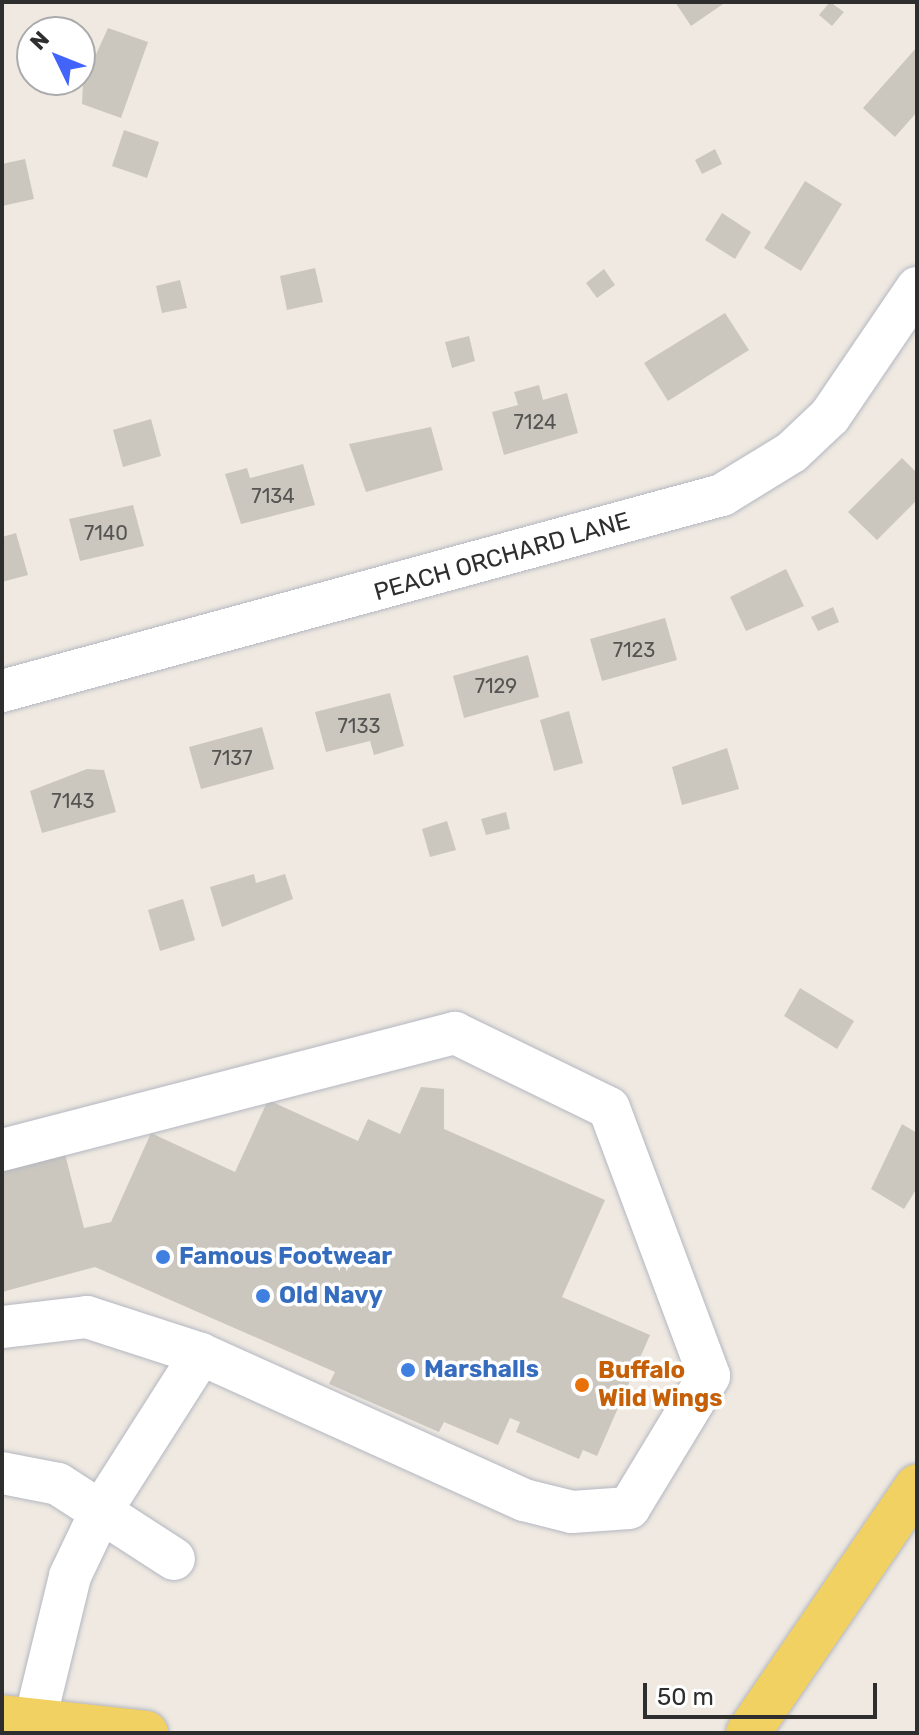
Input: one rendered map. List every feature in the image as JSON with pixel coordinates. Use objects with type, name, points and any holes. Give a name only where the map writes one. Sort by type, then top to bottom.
[{"type":"main road","points":[[748,1733],[917,1486]]},
{"type":"main road","points":[[19,1718],[146,1733]]},
{"type":"street","name":"PEACH ORCHARD LANE","points":[[2,691],[722,495],[792,452],[830,416],[917,288]]},
{"type":"street","points":[[2,1150],[455,1033],[609,1108],[709,1376],[629,1508],[572,1512],[524,1500],[201,1354],[87,1317],[2,1327]]},
{"type":"street","points":[[19,1718],[101,1511],[201,1354]]},
{"type":"street","points":[[2,1473],[58,1484],[174,1559]]},
{"type":"building","points":[[675,2],[726,2],[691,26]]},
{"type":"building","points":[[830,2],[844,12],[832,26],[819,15]]},
{"type":"building","points":[[108,28],[148,42],[121,118],[82,104],[82,96],[96,96],[96,54]]},
{"type":"building","points":[[917,47],[917,112],[895,137],[863,108]]},
{"type":"building","points":[[124,130],[159,142],[147,178],[112,166]]},
{"type":"building","points":[[715,149],[722,164],[702,174],[695,160]]},
{"type":"building","points":[[25,159],[34,199],[2,206],[2,164]]},
{"type":"building","points":[[805,181],[842,204],[801,271],[764,248]]},
{"type":"building","points":[[722,213],[751,232],[735,259],[705,240]]},
{"type":"building","points":[[315,268],[323,302],[287,310],[280,276]]},
{"type":"building","points":[[604,269],[615,285],[597,298],[586,283]]},
{"type":"building","points":[[180,280],[187,308],[162,313],[156,286]]},
{"type":"building","points":[[725,313],[749,350],[668,401],[644,363]]},
{"type":"building","points":[[469,336],[475,361],[452,368],[445,342]]},
{"type":"building","points":[[539,385],[543,400],[567,393],[578,433],[504,455],[492,412],[518,405],[514,392]]},
{"type":"building","points":[[151,419],[161,456],[123,467],[113,430]]},
{"type":"building","points":[[431,427],[443,470],[366,492],[349,444]]},
{"type":"building","points":[[902,458],[917,473],[917,500],[877,540],[848,512]]},
{"type":"building","points":[[303,464],[315,505],[241,524],[225,474],[247,468],[250,478]]},
{"type":"building","points":[[133,505],[144,546],[80,561],[69,519]]},
{"type":"building","points":[[16,533],[28,575],[2,582],[2,537]]},
{"type":"building","points":[[786,569],[804,606],[746,631],[730,597]]},
{"type":"building","points":[[833,607],[839,622],[818,631],[811,617]]},
{"type":"building","points":[[665,618],[677,660],[602,681],[590,639]]},
{"type":"building","points":[[528,655],[539,697],[464,718],[453,676]]},
{"type":"building","points":[[390,693],[404,746],[374,755],[370,741],[326,752],[315,712]]},
{"type":"building","points":[[569,711],[583,763],[554,771],[540,720]]},
{"type":"building","points":[[262,727],[274,769],[201,789],[189,747]]},
{"type":"building","points":[[727,748],[739,789],[682,805],[672,767]]},
{"type":"building","points":[[87,769],[104,770],[116,812],[42,833],[30,791]]},
{"type":"building","points":[[506,812],[510,829],[486,835],[481,819]]},
{"type":"building","points":[[447,821],[456,850],[430,857],[422,829]]},
{"type":"building","points":[[254,874],[256,883],[285,874],[293,899],[222,927],[210,887]]},
{"type":"building","points":[[183,899],[195,940],[160,951],[148,910]]},
{"type":"building","points":[[800,988],[854,1021],[837,1049],[784,1016]]},
{"type":"building","points":[[421,1087],[444,1089],[444,1129],[605,1200],[562,1297],[650,1335],[597,1456],[583,1450],[579,1459],[516,1432],[520,1422],[510,1418],[498,1445],[444,1422],[439,1432],[329,1384],[335,1372],[95,1267],[2,1292],[2,1171],[65,1154],[84,1228],[111,1222],[151,1133],[235,1172],[268,1100],[358,1141],[368,1119],[400,1134]]},
{"type":"building","points":[[902,1124],[917,1133],[917,1188],[904,1209],[871,1189]]},
{"type":"place","name":"Famous Footwear","points":[[163,1257]]},
{"type":"place","name":"Old Navy","points":[[263,1296]]},
{"type":"place","name":"Marshalls","points":[[408,1370]]},
{"type":"place","name":"Buffalo Wild Wings","points":[[582,1385]]}]
